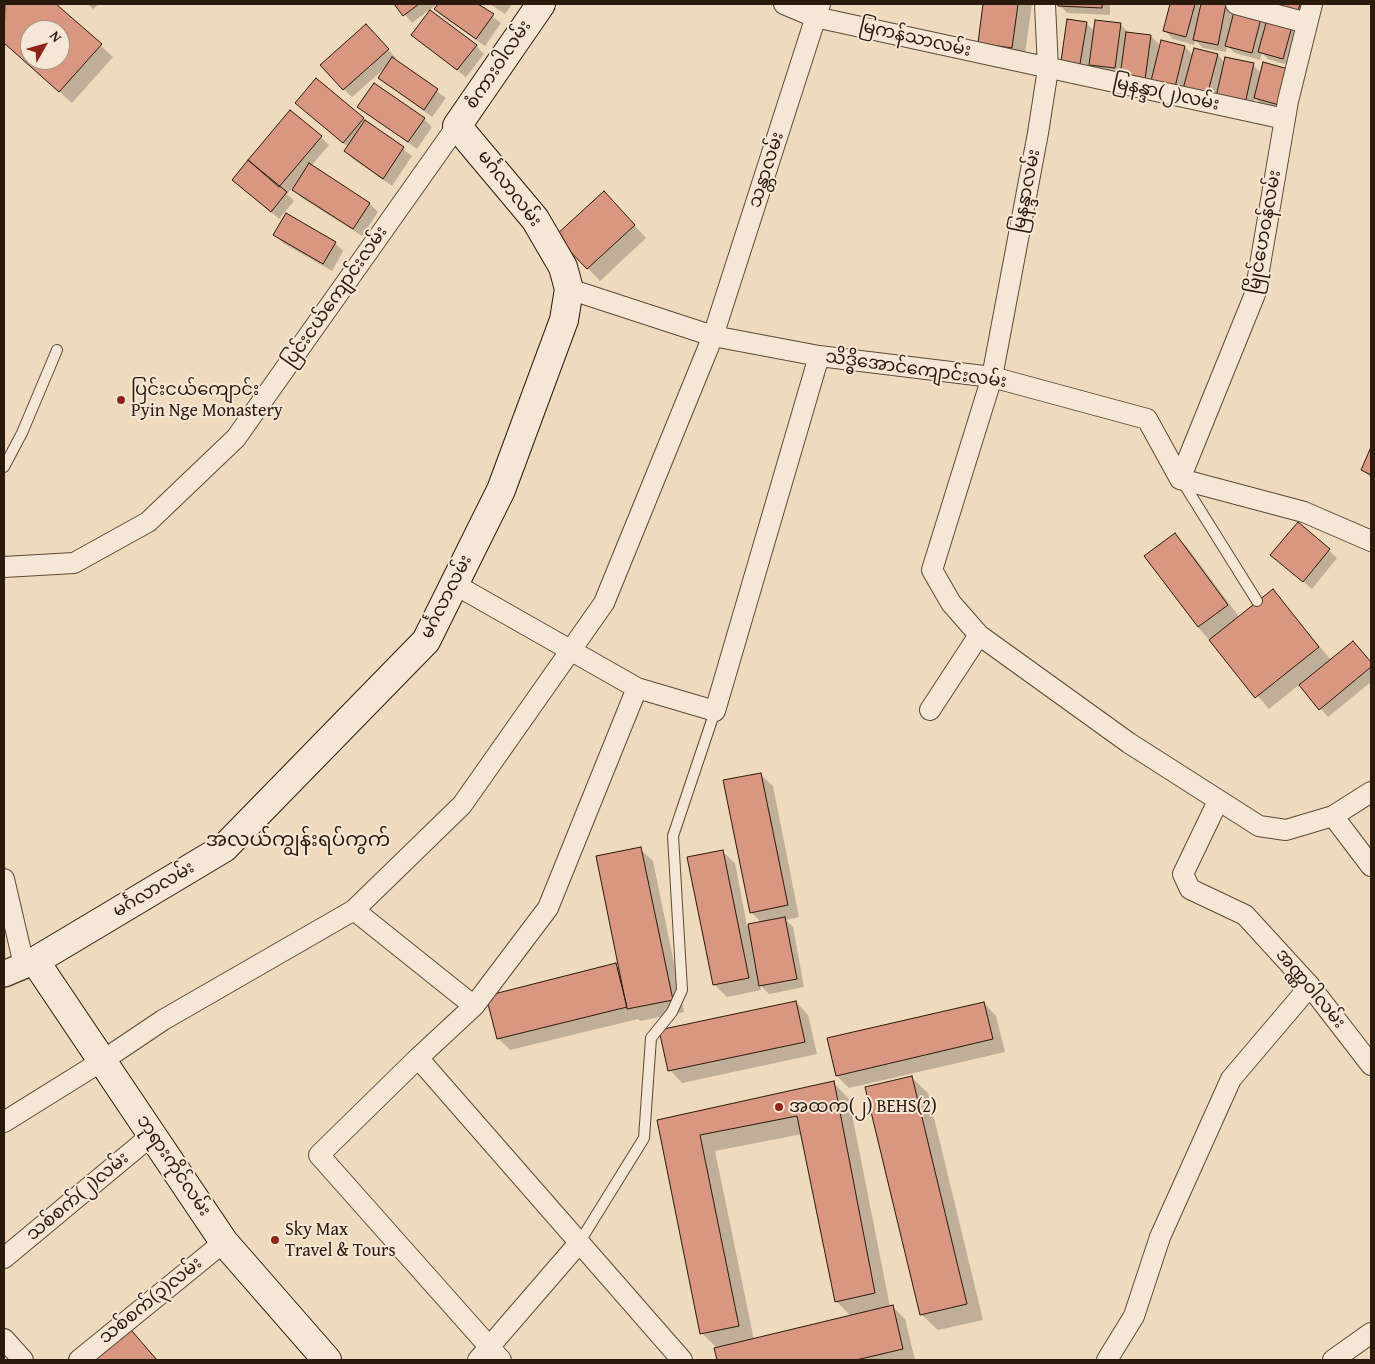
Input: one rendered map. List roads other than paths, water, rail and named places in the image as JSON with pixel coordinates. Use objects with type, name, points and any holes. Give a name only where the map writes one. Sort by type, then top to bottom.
[{"type":"main road","name":"စံကားဝါလမ်း","points":[[457,126],[541,4]]},
{"type":"main road","name":"မင်္ဂလာလမ်း","points":[[21,967],[224,848],[426,641],[501,490],[564,320],[569,289],[563,267],[535,219],[457,126]]},
{"type":"main road","name":"ဘုရားကိုင်လမ်း","points":[[21,967],[102,1061],[224,1242],[326,1360]]},
{"type":"street","name":"မြကန်သာလမ်း","points":[[784,4],[818,10],[1048,69]]},
{"type":"street","name":"မြနန္ဒာလမ်း","points":[[1045,4],[1048,69],[1038,133],[992,377],[932,570],[951,603],[979,635],[1129,743],[1259,826],[1286,830],[1333,816],[1371,792]]},
{"type":"street","points":[[1236,4],[1309,13]]},
{"type":"street","name":"သန္တာလမ်း","points":[[4,1122],[102,1061],[163,1020],[354,910],[462,805],[604,602],[714,336],[818,10]]},
{"type":"street","name":"မြိုင်ဟေဝန်လမ်း","points":[[1180,479],[1255,294],[1285,119],[1309,13]]},
{"type":"street","name":"မြနန္ဒာ(၂)လမ်း","points":[[1048,69],[1285,119]]},
{"type":"street","name":"ပြင်းငယ်ကျောင်းလမ်း","points":[[4,567],[74,563],[148,522],[236,438],[457,126]]},
{"type":"street","name":"သိဒ္ဓိအောင်ကျောင်းလမ်း","points":[[569,289],[714,336],[819,356],[992,377],[1148,419],[1180,479]]},
{"type":"street","points":[[454,584],[637,688],[715,711],[819,356]]},
{"type":"street","points":[[1180,479],[1304,512],[1371,541]]},
{"type":"street","points":[[930,710],[979,635]]},
{"type":"street","points":[[579,1243],[490,1356],[319,1155],[474,1006],[548,908],[637,688]]},
{"type":"street","name":"အဏ္ဏဝါလမ်း","points":[[1218,801],[1183,874],[1190,889],[1245,915],[1310,986],[1371,1065]]},
{"type":"street","points":[[1333,816],[1371,866]]},
{"type":"street","points":[[4,879],[21,967]]},
{"type":"street","points":[[354,910],[474,1006]]},
{"type":"street","points":[[1107,1360],[1134,1316],[1160,1237],[1231,1080],[1310,986]]},
{"type":"street","points":[[418,1058],[682,1360]]},
{"type":"street","name":"သစ်စက်(၂)လမ်း","points":[[4,1258],[152,1136]]},
{"type":"street","name":"သစ်စက်(၃)လမ်း","points":[[79,1360],[224,1242]]},
{"type":"street","points":[[1333,1360],[1371,1333]]},
{"type":"street","points":[[4,1340],[23,1360]]},
{"type":"lane","points":[[4,467],[22,433],[57,350]]},
{"type":"lane","points":[[1180,479],[1257,601]]},
{"type":"lane","points":[[579,1243],[644,1138],[650,1038],[672,1012],[682,990],[672,836],[715,711]]},
{"type":"place","name":"ပြင်းငယ်ကျောင်း Pyin Nge Monastery","points":[[121,400]]},
{"type":"place","name":"အထက(၂) BEHS(2)","points":[[779,1107]]},
{"type":"place","name":"Sky Max Travel & Tours","points":[[275,1240]]},
{"type":"district","name":"အလယ်ကျွန်းရပ်ကွက်","points":[[298,841]]}]
